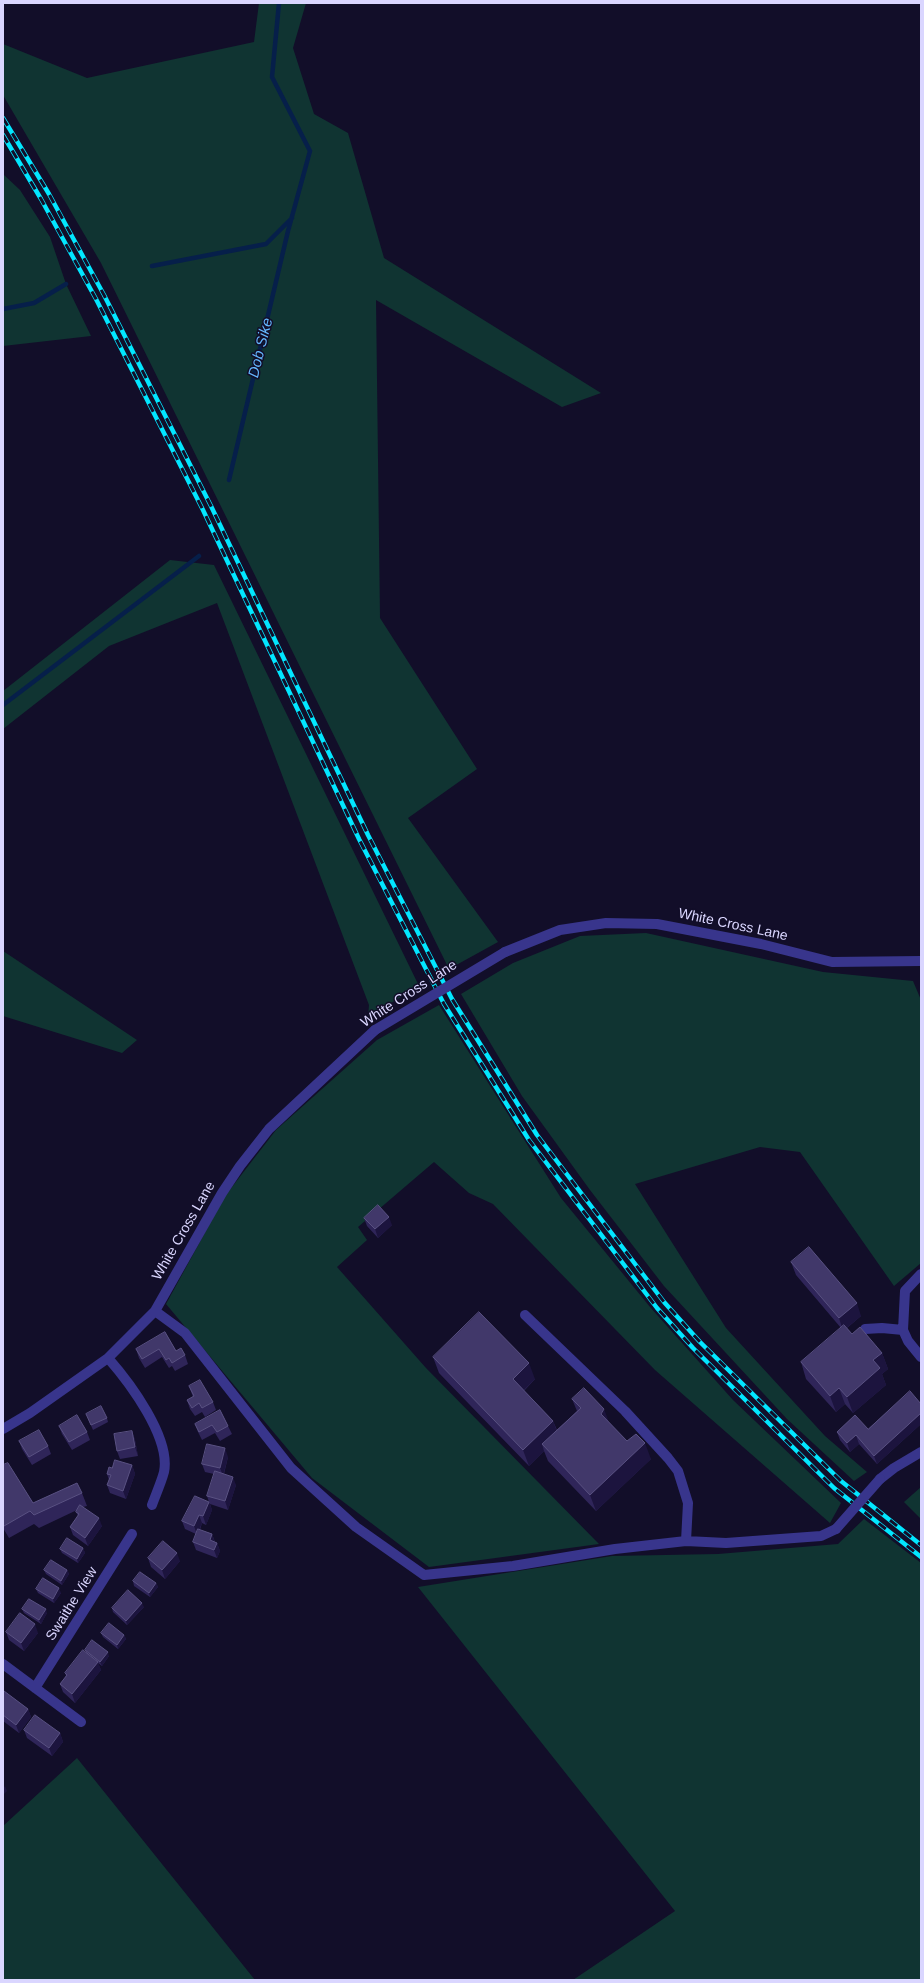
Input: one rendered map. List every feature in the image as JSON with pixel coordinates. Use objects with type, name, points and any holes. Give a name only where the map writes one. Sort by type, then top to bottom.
[{"type":"street","name":"White Cross Lane","points":[[3,1429],[36,1409],[108,1358],[155,1311],[222,1193],[240,1166],[269,1129],[375,1030],[505,952],[560,930],[606,922],[649,924],[760,944],[832,962],[921,961]]},
{"type":"street","points":[[921,1274],[905,1291],[903,1330],[908,1341],[921,1357]]},
{"type":"street","points":[[155,1311],[185,1333],[291,1468],[356,1527],[424,1575],[513,1566],[615,1549],[686,1541],[726,1543],[822,1536],[836,1529],[880,1479],[894,1468],[921,1452]]},
{"type":"street","points":[[525,1315],[625,1412],[668,1458],[678,1472],[688,1503],[686,1541]]},
{"type":"street","points":[[865,1329],[882,1328],[903,1330]]},
{"type":"street","points":[[108,1358],[151,1418],[161,1440],[164,1471],[152,1505]]},
{"type":"street","name":"Swaithe View","points":[[35,1688],[132,1534]]},
{"type":"street","points":[[3,1664],[81,1722]]},
{"type":"green space","points":[[259,3],[306,3],[293,48],[314,114],[348,133],[384,258],[601,393],[562,407],[376,300],[380,618],[477,769],[408,818],[498,942],[449,969],[101,263],[3,95],[3,44],[87,78],[254,42]]},
{"type":"green space","points":[[3,174],[20,190],[50,237],[66,284],[91,336],[3,346]]},
{"type":"green space","points":[[170,560],[214,565],[419,986],[368,1017],[369,1005],[217,603],[109,646],[3,729],[3,691]]},
{"type":"green space","points":[[646,933],[823,972],[913,981],[921,1000],[921,1263],[894,1286],[800,1152],[760,1147],[635,1184],[726,1328],[825,1436],[867,1472],[854,1481],[787,1419],[664,1286],[590,1190],[522,1096],[461,994],[513,963],[580,936]]},
{"type":"green space","points":[[3,951],[137,1040],[122,1053],[3,1016]]},
{"type":"green space","points":[[439,1005],[561,1198],[650,1307],[733,1400],[841,1503],[830,1523],[655,1370],[493,1204],[469,1193],[434,1162],[358,1227],[367,1240],[337,1267],[426,1368],[599,1544],[429,1567],[312,1478],[166,1304],[225,1196],[276,1130],[377,1040]]},
{"type":"green space","points":[[921,1487],[921,1519],[904,1502]]},
{"type":"green space","points":[[864,1519],[921,1563],[921,1980],[573,1980],[675,1911],[418,1587],[612,1556],[718,1554],[838,1544]]},
{"type":"green space","points":[[77,1758],[255,1980],[3,1980],[3,1826]]},
{"type":"building","points":[[378,1205],[389,1217],[375,1229],[364,1218]]},
{"type":"building","points":[[809,1247],[857,1303],[839,1318],[791,1262]]},
{"type":"building","points":[[479,1312],[529,1363],[513,1379],[553,1421],[523,1450],[433,1357]]},
{"type":"building","points":[[844,1325],[852,1334],[860,1327],[882,1353],[873,1360],[880,1368],[847,1397],[839,1388],[830,1396],[801,1362]]},
{"type":"building","points":[[165,1332],[176,1351],[181,1348],[185,1355],[172,1363],[169,1358],[166,1360],[159,1349],[142,1359],[136,1349]]},
{"type":"building","points":[[200,1380],[213,1402],[202,1408],[199,1403],[192,1408],[187,1400],[194,1396],[189,1386]]},
{"type":"building","points":[[584,1388],[604,1409],[601,1414],[627,1441],[636,1434],[645,1443],[590,1495],[542,1444],[581,1408],[572,1399]]},
{"type":"building","points":[[910,1391],[921,1404],[921,1413],[874,1456],[856,1435],[847,1443],[837,1432],[855,1415],[868,1429]]},
{"type":"building","points":[[101,1406],[107,1418],[91,1425],[86,1414]]},
{"type":"building","points":[[220,1410],[228,1426],[217,1432],[212,1425],[199,1432],[195,1424]]},
{"type":"building","points":[[77,1415],[87,1432],[69,1442],[59,1426]]},
{"type":"building","points":[[39,1430],[48,1446],[29,1457],[19,1441]]},
{"type":"building","points":[[132,1431],[135,1447],[117,1451],[114,1434]]},
{"type":"building","points":[[207,1444],[225,1448],[220,1468],[202,1464]]},
{"type":"building","points":[[115,1460],[132,1465],[123,1491],[107,1485],[111,1475],[107,1474],[109,1467],[112,1468]]},
{"type":"building","points":[[8,1463],[33,1503],[77,1483],[82,1493],[34,1515],[30,1511],[4,1526],[3,1465]]},
{"type":"building","points":[[215,1471],[233,1477],[225,1501],[207,1496]]},
{"type":"building","points":[[195,1496],[209,1502],[203,1516],[199,1515],[194,1526],[182,1521]]},
{"type":"building","points":[[80,1505],[99,1518],[85,1538],[70,1527],[79,1514],[76,1512]]},
{"type":"building","points":[[198,1529],[212,1534],[210,1540],[217,1543],[214,1550],[193,1542]]},
{"type":"building","points":[[67,1538],[83,1548],[77,1559],[60,1549]]},
{"type":"building","points":[[163,1541],[177,1553],[162,1570],[148,1558]]},
{"type":"building","points":[[51,1560],[67,1570],[61,1581],[44,1570]]},
{"type":"building","points":[[140,1572],[156,1583],[149,1593],[133,1581]]},
{"type":"building","points":[[43,1578],[59,1588],[53,1599],[36,1589]]},
{"type":"building","points":[[128,1590],[142,1603],[126,1621],[112,1608]]},
{"type":"building","points":[[29,1599],[46,1609],[39,1620],[22,1609]]},
{"type":"building","points":[[20,1613],[35,1624],[21,1643],[6,1632]]},
{"type":"building","points":[[109,1623],[124,1635],[117,1645],[101,1633]]},
{"type":"building","points":[[92,1640],[108,1652],[100,1662],[85,1650]]},
{"type":"building","points":[[83,1650],[98,1662],[72,1694],[60,1684],[67,1675],[65,1673]]},
{"type":"building","points":[[3,1691],[28,1709],[16,1725],[3,1715]]},
{"type":"building","points":[[35,1715],[60,1733],[49,1748],[24,1730]]},
{"type":"waterway","name":"Dob Sike","points":[[229,480],[288,231],[310,151],[272,77],[279,3]]},
{"type":"waterway","name":"Dob Sike","points":[[152,266],[266,244],[292,218]]},
{"type":"waterway","name":"Dob Sike","points":[[3,309],[34,303],[66,284]]},
{"type":"waterway","points":[[3,705],[199,556]]},
{"type":"railway","points":[[3,118],[49,194],[104,295],[211,506],[368,835],[452,999],[537,1135],[664,1302],[700,1342],[841,1481],[921,1545]]},
{"type":"railway","points":[[3,135],[41,199],[96,299],[203,510],[359,839],[444,1004],[529,1140],[657,1308],[693,1348],[834,1488],[921,1557]]}]
